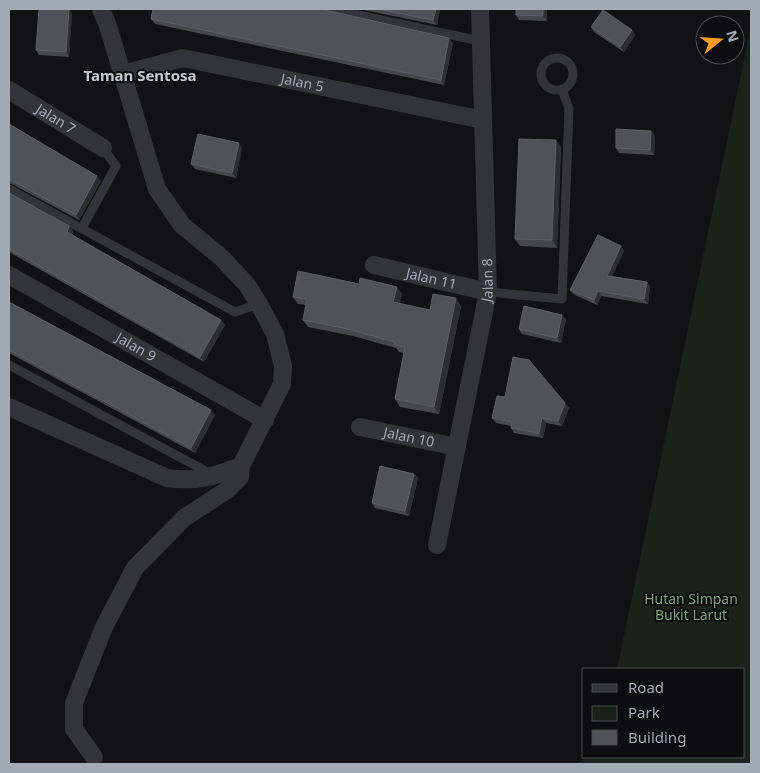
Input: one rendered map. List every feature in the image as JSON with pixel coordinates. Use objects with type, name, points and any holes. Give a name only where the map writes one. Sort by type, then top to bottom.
[{"type":"street","points":[[94,757],[74,729],[74,703],[104,627],[135,568],[184,518],[227,490],[240,477],[241,466],[282,384],[283,366],[275,334],[247,285],[222,258],[182,225],[158,189],[108,26],[101,9]]},
{"type":"street","name":"Jalan 8","points":[[437,546],[488,292],[480,9]]},
{"type":"street","name":"Jalan 5","points":[[123,74],[183,58],[483,120]]},
{"type":"street","name":"Jalan 7","points":[[9,90],[103,148]]},
{"type":"street","name":"Jalan 11","points":[[374,266],[488,292]]},
{"type":"street","name":"Jalan 9","points":[[9,275],[265,420]]},
{"type":"street","points":[[9,407],[167,478],[186,480],[215,476],[241,466]]},
{"type":"street","name":"Jalan 10","points":[[360,427],[457,447]]},
{"type":"lane","points":[[330,9],[480,41]]},
{"type":"lane","points":[[488,292],[562,300],[569,109],[562,89]]},
{"type":"lane","points":[[82,228],[116,166],[103,148]]},
{"type":"lane","points":[[9,189],[235,312],[259,304]]},
{"type":"lane","points":[[9,365],[215,476]]},
{"type":"green space","name":"Hutan Simpan Bukit Larut","points":[[751,26],[751,764],[576,764],[585,758],[745,758],[745,668],[617,668],[743,65],[745,65],[745,55]]},
{"type":"building","points":[[39,9],[69,9],[66,52],[36,50]]},
{"type":"building","points":[[153,9],[323,9],[449,38],[441,80],[151,19]]},
{"type":"building","points":[[378,9],[436,9],[433,20]]},
{"type":"building","points":[[516,9],[543,9],[543,16],[516,15]]},
{"type":"building","points":[[603,10],[632,30],[620,47],[591,27]]},
{"type":"building","points":[[9,124],[97,176],[76,215],[9,179]]},
{"type":"building","points":[[616,129],[651,131],[650,150],[616,148]]},
{"type":"building","points":[[198,134],[239,143],[232,173],[191,164]]},
{"type":"building","points":[[519,139],[556,140],[552,240],[515,239]]},
{"type":"building","points":[[9,193],[69,226],[67,232],[221,320],[200,357],[9,249]]},
{"type":"building","points":[[598,235],[621,246],[607,276],[647,282],[644,299],[598,291],[594,300],[570,290]]},
{"type":"building","points":[[298,271],[359,284],[360,278],[397,287],[393,302],[430,310],[433,294],[456,298],[434,407],[395,399],[405,347],[394,345],[395,342],[348,329],[303,320],[307,299],[293,297]]},
{"type":"building","points":[[9,302],[211,410],[191,448],[9,350]]},
{"type":"building","points":[[524,306],[562,315],[557,338],[519,329]]},
{"type":"building","points":[[513,357],[529,360],[565,403],[558,421],[542,418],[539,433],[511,428],[512,422],[492,418],[497,396],[505,397]]},
{"type":"building","points":[[380,466],[414,474],[405,511],[372,503]]},
{"type":"district","name":"Taman Sentosa","points":[[140,76]]}]
